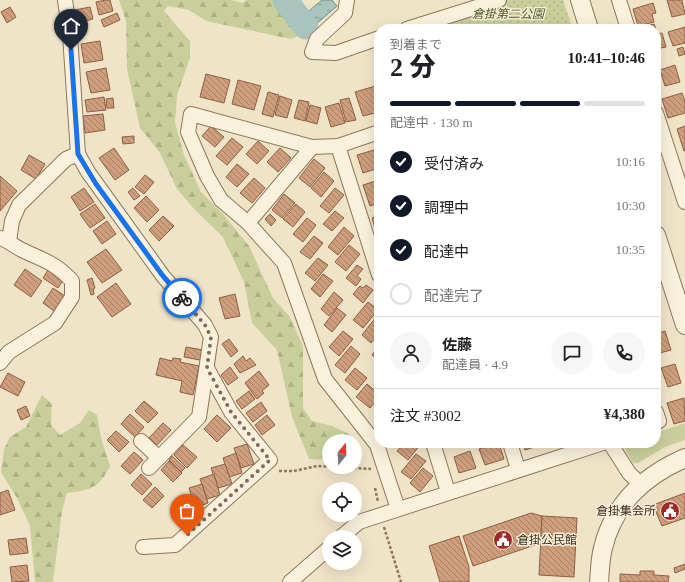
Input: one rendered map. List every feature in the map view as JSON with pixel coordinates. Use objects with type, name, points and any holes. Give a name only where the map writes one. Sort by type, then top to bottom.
[{"type":"street","points":[[65,0],[70,35],[78,154],[88,172],[163,276],[205,325],[211,337],[200,417],[154,463],[141,441]]},
{"type":"street","points":[[347,0],[345,12],[316,39],[312,52],[336,53],[374,40]]},
{"type":"street","points":[[423,24],[499,0]]},
{"type":"street","points":[[580,0],[587,24]]},
{"type":"street","points":[[619,0],[626,24]]},
{"type":"street","points":[[374,134],[338,146],[312,147],[191,114],[188,132],[207,176],[221,200],[248,223],[284,263],[325,379],[374,440]]},
{"type":"street","points":[[661,129],[685,200]]},
{"type":"street","points":[[338,146],[374,259]]},
{"type":"street","points":[[248,223],[312,147]]},
{"type":"street","points":[[0,363],[9,352],[55,323],[72,297],[72,281],[60,268],[20,249],[5,240],[19,205],[66,159],[78,154]]},
{"type":"street","points":[[661,251],[685,325]]},
{"type":"street","points":[[143,547],[176,545],[270,460],[231,412],[207,368]]},
{"type":"street","points":[[378,448],[398,509]]},
{"type":"street","points":[[435,448],[448,492]]},
{"type":"street","points":[[512,448],[518,469]]},
{"type":"street","points":[[349,530],[359,522],[580,448]]},
{"type":"street","points":[[613,448],[629,473],[640,484]]},
{"type":"street","points":[[599,582],[602,549],[611,524],[624,503],[640,484],[664,467],[685,458]]},
{"type":"street","points":[[290,582],[322,554]]},
{"type":"path","points":[[272,470],[294,471],[317,466],[371,469],[373,477]]},
{"type":"path","points":[[374,485],[379,508]]},
{"type":"path","points":[[386,533],[400,582]]},
{"type":"green space","points":[[119,0],[231,0],[242,3],[246,0],[277,0],[281,1],[303,25],[304,34],[291,39],[206,21],[189,10],[168,6],[164,11],[190,41],[190,58],[177,95],[175,123],[184,155],[201,192],[224,215],[249,246],[273,298],[290,317],[303,346],[303,408],[312,421],[332,426],[349,434],[322,434],[322,460],[309,459],[292,417],[277,350],[252,323],[244,282],[223,237],[195,210],[177,189],[160,153],[140,128],[127,69],[126,21]]},
{"type":"green space","name":"倉掛第二公園","points":[[493,0],[563,0],[571,24],[445,24],[443,17]]},
{"type":"green space","points":[[42,395],[52,404],[51,425],[60,435],[80,423],[89,410],[97,415],[101,438],[110,466],[102,479],[93,487],[82,491],[67,493],[62,511],[53,582],[35,582],[30,526],[17,498],[1,472],[4,449],[10,437],[26,427]]},
{"type":"green space","points":[[685,423],[685,440],[665,447],[638,463],[633,463],[626,448],[661,448],[661,431]]},
{"type":"water","points":[[322,0],[332,0],[337,6],[314,26],[304,15]]},
{"type":"building","points":[[110,0],[113,11],[99,15],[96,2]]},
{"type":"building","points":[[667,0],[682,0],[685,14],[672,17]]},
{"type":"building","points":[[653,3],[656,13],[652,14],[654,22],[637,24],[633,9]]},
{"type":"building","points":[[10,7],[16,17],[7,23],[1,12]]},
{"type":"building","points":[[90,7],[93,19],[78,23],[75,10]]},
{"type":"building","points":[[117,13],[120,20],[104,27],[101,20]]},
{"type":"building","points":[[685,27],[685,43],[673,46],[668,32]]},
{"type":"building","points":[[661,33],[666,47],[661,48]]},
{"type":"building","points":[[100,41],[103,60],[84,63],[81,44]]},
{"type":"building","points":[[683,47],[685,54],[679,56],[677,49]]},
{"type":"building","points":[[675,65],[680,82],[665,86],[661,70]]},
{"type":"building","points":[[106,68],[110,90],[91,93],[86,72]]},
{"type":"building","points":[[206,74],[230,80],[224,103],[200,97]]},
{"type":"building","points":[[238,80],[261,86],[254,110],[232,104]]},
{"type":"building","points":[[374,86],[374,113],[363,116],[355,92]]},
{"type":"building","points":[[268,92],[279,95],[273,117],[262,114]]},
{"type":"building","points":[[682,93],[685,101],[685,113],[668,118],[662,99]]},
{"type":"building","points":[[280,96],[292,100],[287,118],[275,115]]},
{"type":"building","points":[[104,97],[106,110],[87,112],[85,100]]},
{"type":"building","points":[[113,98],[114,108],[107,108],[106,99]]},
{"type":"building","points":[[349,98],[356,120],[346,122],[340,100]]},
{"type":"building","points":[[299,100],[309,102],[305,121],[294,118]]},
{"type":"building","points":[[339,103],[345,123],[331,127],[325,107]]},
{"type":"building","points":[[310,105],[321,108],[317,124],[306,121]]},
{"type":"building","points":[[103,114],[105,130],[85,133],[83,116]]},
{"type":"building","points":[[211,126],[224,137],[215,147],[202,136]]},
{"type":"building","points":[[685,126],[685,151],[684,151],[677,129]]},
{"type":"building","points":[[134,136],[134,143],[123,144],[122,137]]},
{"type":"building","points":[[232,138],[243,147],[227,165],[216,156]]},
{"type":"building","points":[[258,141],[269,151],[257,164],[246,154]]},
{"type":"building","points":[[114,148],[129,170],[115,180],[99,158]]},
{"type":"building","points":[[280,148],[291,158],[278,172],[267,162]]},
{"type":"building","points":[[374,150],[374,170],[363,173],[357,155]]},
{"type":"building","points":[[29,155],[45,164],[36,179],[21,170]]},
{"type":"building","points":[[314,159],[325,168],[310,187],[299,178]]},
{"type":"building","points":[[237,164],[249,174],[237,187],[226,177]]},
{"type":"building","points":[[324,172],[334,181],[321,197],[311,188]]},
{"type":"building","points":[[145,175],[154,182],[144,194],[135,187]]},
{"type":"building","points":[[0,176],[17,191],[0,211]]},
{"type":"building","points":[[254,178],[265,188],[252,203],[240,193]]},
{"type":"building","points":[[374,182],[374,205],[370,206],[363,185]]},
{"type":"building","points":[[84,188],[94,202],[80,211],[71,197]]},
{"type":"building","points":[[133,188],[140,196],[134,200],[128,192]]},
{"type":"building","points":[[335,188],[344,195],[329,213],[320,206]]},
{"type":"building","points":[[284,194],[295,203],[282,218],[272,210]]},
{"type":"building","points":[[146,196],[159,210],[147,222],[134,208]]},
{"type":"building","points":[[95,204],[105,218],[90,228],[80,214]]},
{"type":"building","points":[[296,204],[305,212],[293,227],[283,219]]},
{"type":"building","points":[[335,211],[344,218],[332,231],[323,224]]},
{"type":"building","points":[[270,214],[276,220],[271,226],[265,219]]},
{"type":"building","points":[[163,216],[174,226],[159,241],[149,230]]},
{"type":"building","points":[[307,218],[316,225],[303,242],[293,234]]},
{"type":"building","points":[[107,221],[116,234],[102,244],[93,231]]},
{"type":"building","points":[[344,227],[354,236],[338,255],[328,247]]},
{"type":"building","points":[[314,236],[323,243],[310,259],[300,252]]},
{"type":"building","points":[[349,245],[360,254],[346,271],[335,262]]},
{"type":"building","points":[[106,249],[122,270],[102,283],[87,262]]},
{"type":"building","points":[[318,258],[328,265],[315,281],[305,273]]},
{"type":"building","points":[[357,265],[363,269],[357,276],[361,279],[356,286],[346,278]]},
{"type":"building","points":[[25,269],[42,281],[31,297],[14,285]]},
{"type":"building","points":[[48,270],[63,280],[58,288],[43,278]]},
{"type":"building","points":[[323,274],[333,281],[320,297],[311,289]]},
{"type":"building","points":[[92,278],[95,288],[93,289],[94,294],[91,295],[87,280]]},
{"type":"building","points":[[116,283],[131,304],[112,317],[97,297]]},
{"type":"building","points":[[366,285],[373,290],[363,303],[353,294],[360,286],[363,288]]},
{"type":"building","points":[[53,288],[65,296],[54,311],[43,303]]},
{"type":"building","points":[[334,292],[343,300],[329,316],[321,309]]},
{"type":"building","points":[[235,294],[240,316],[225,319],[219,298]]},
{"type":"building","points":[[368,302],[374,307],[374,315],[363,328],[353,320]]},
{"type":"building","points":[[337,308],[346,315],[332,332],[324,325]]},
{"type":"building","points":[[374,320],[374,339],[371,343],[362,335]]},
{"type":"building","points":[[343,331],[353,339],[339,356],[329,347]]},
{"type":"building","points":[[665,331],[671,350],[661,353],[661,332]]},
{"type":"building","points":[[229,339],[238,351],[231,357],[222,344]]},
{"type":"building","points":[[351,346],[360,354],[345,373],[335,365]]},
{"type":"building","points":[[186,347],[203,350],[200,360],[184,357]]},
{"type":"building","points":[[243,356],[246,361],[250,358],[256,365],[240,373],[234,364]]},
{"type":"building","points":[[160,358],[172,361],[173,358],[181,359],[180,362],[199,366],[193,395],[180,392],[182,381],[156,375]]},
{"type":"building","points":[[675,364],[681,383],[668,387],[661,368]]},
{"type":"building","points":[[230,367],[238,378],[228,385],[221,375]]},
{"type":"building","points":[[355,368],[367,378],[357,390],[345,380]]},
{"type":"building","points":[[259,371],[269,385],[262,391],[264,393],[257,399],[245,383]]},
{"type":"building","points":[[8,373],[25,382],[18,396],[0,387]]},
{"type":"building","points":[[367,384],[374,390],[374,403],[370,408],[356,397]]},
{"type":"building","points":[[249,391],[255,399],[242,409],[236,401]]},
{"type":"building","points":[[684,398],[685,421],[674,424],[667,403]]},
{"type":"building","points":[[144,401],[158,413],[148,423],[135,411]]},
{"type":"building","points":[[261,402],[267,411],[253,422],[246,413]]},
{"type":"building","points":[[26,406],[30,416],[21,420],[17,410]]},
{"type":"building","points":[[130,414],[144,427],[135,437],[121,424]]},
{"type":"building","points":[[217,415],[231,428],[217,442],[204,429]]},
{"type":"building","points":[[267,415],[275,425],[262,435],[255,425]]},
{"type":"building","points":[[163,423],[171,430],[157,445],[149,438]]},
{"type":"building","points":[[116,431],[129,442],[119,452],[107,440]]},
{"type":"building","points":[[247,444],[254,464],[241,468],[234,448]]},
{"type":"building","points":[[183,445],[197,457],[187,468],[174,455]]},
{"type":"building","points":[[400,448],[418,448],[408,460],[397,451]]},
{"type":"building","points":[[501,448],[504,459],[485,465],[479,449]]},
{"type":"building","points":[[470,451],[476,468],[459,473],[454,457]]},
{"type":"building","points":[[134,452],[143,460],[130,474],[121,466]]},
{"type":"building","points":[[236,453],[242,473],[229,477],[223,458]]},
{"type":"building","points":[[416,454],[426,461],[411,479],[401,472]]},
{"type":"building","points":[[172,456],[185,468],[181,472],[169,460]]},
{"type":"building","points":[[169,461],[182,473],[173,482],[161,470]]},
{"type":"building","points":[[225,464],[232,484],[218,488],[211,468]]},
{"type":"building","points":[[423,468],[433,476],[420,492],[410,483]]},
{"type":"building","points":[[141,474],[152,484],[142,495],[131,485]]},
{"type":"building","points":[[214,474],[220,495],[207,499],[200,479]]},
{"type":"building","points":[[202,484],[208,503],[195,508],[189,488]]},
{"type":"building","points":[[155,487],[164,496],[152,508],[143,500]]},
{"type":"building","points":[[8,490],[15,510],[0,515],[0,493]]},
{"type":"building","name":"倉掛集会所","points":[[685,493],[685,518],[662,526],[653,505]]},
{"type":"building","name":"倉掛公民館","points":[[531,513],[542,516],[541,543],[473,566],[463,536]]},
{"type":"building","points":[[542,516],[577,518],[574,577],[539,575]]},
{"type":"building","points":[[459,536],[469,567],[469,582],[440,582],[429,546]]},
{"type":"building","points":[[26,538],[28,553],[10,555],[8,540]]},
{"type":"building","points":[[685,564],[685,569],[675,573],[674,568]]},
{"type":"building","points":[[27,565],[29,581],[12,582],[10,567]]},
{"type":"building","points":[[640,571],[654,571],[654,575],[669,576],[668,582],[620,582],[620,574],[640,575]]},
{"type":"waterway","points":[[285,0],[306,27]]},
{"type":"way so far","points":[[182,298],[205,325],[211,337],[207,368],[231,412],[270,460],[187,535]]},
{"type":"place","name":"倉掛集会所","points":[[670,511]]},
{"type":"place","name":"倉掛公民館","points":[[503,540]]},
{"type":"route","points":[[71,50],[78,154],[96,184],[163,276],[182,298]]}]
